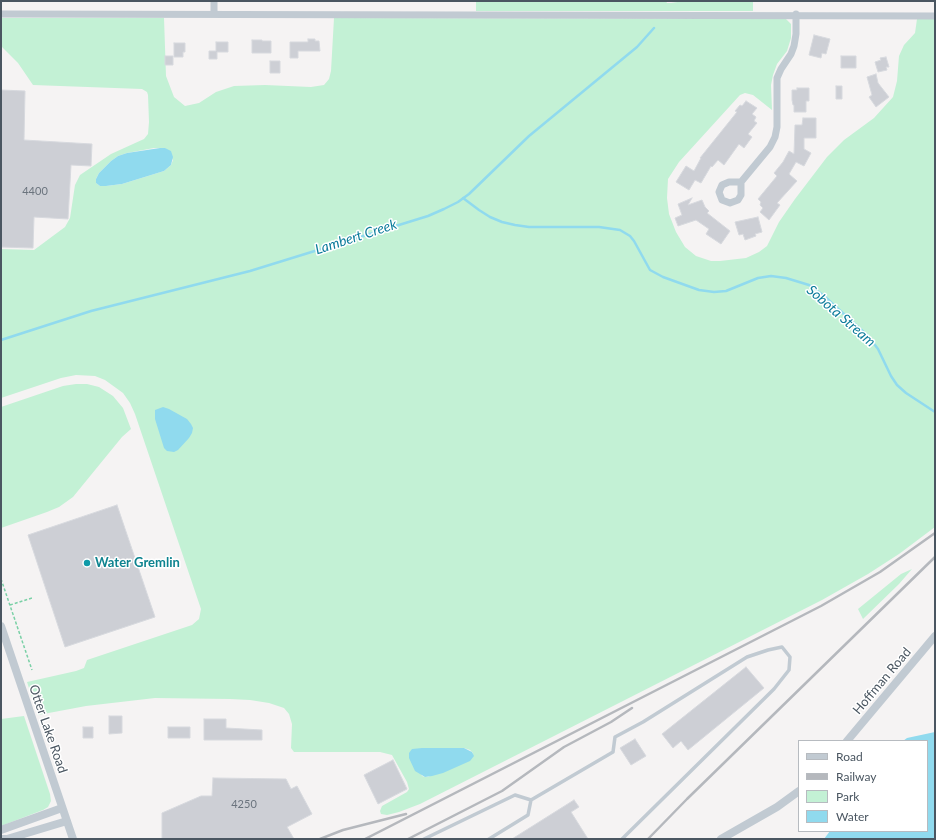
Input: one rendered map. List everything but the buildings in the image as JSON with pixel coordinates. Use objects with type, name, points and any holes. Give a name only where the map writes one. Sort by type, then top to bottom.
[{"type":"street","points":[[214,1],[214,14]]},
{"type":"street","points":[[1,14],[796,14],[935,16]]},
{"type":"street","points":[[741,182],[771,145],[776,135],[777,78],[794,46],[796,34],[796,14]]},
{"type":"street","name":"Otter Lake Road","points":[[1,626],[73,839]]},
{"type":"street","name":"Hoffman Road","points":[[848,740],[935,636]]},
{"type":"street","points":[[722,839],[777,807],[798,792]]},
{"type":"street","points":[[1,830],[62,808]]},
{"type":"street","points":[[1,839],[7,839],[67,821]]},
{"type":"lane","points":[[489,839],[528,815],[531,800],[613,752],[615,737],[643,722],[747,657],[782,647],[790,657],[789,670],[774,689],[622,839]]},
{"type":"lane","points":[[424,839],[515,794],[531,800]]},
{"type":"path","points":[[1,578],[32,670]]},
{"type":"path","points":[[10,605],[32,598]]},
{"type":"green space","points":[[476,1],[666,1],[667,3],[671,3],[684,1],[753,1],[753,11],[476,11]]},
{"type":"green space","points":[[1,18],[164,18],[166,76],[174,97],[185,106],[199,103],[216,92],[234,86],[265,85],[311,87],[324,85],[329,79],[331,71],[334,18],[786,19],[791,24],[791,38],[787,51],[777,64],[773,75],[771,85],[772,110],[753,95],[745,93],[740,95],[679,162],[668,179],[667,198],[669,214],[676,232],[685,247],[696,256],[711,261],[720,261],[746,258],[759,252],[767,246],[779,222],[827,157],[844,140],[874,118],[893,97],[897,81],[899,56],[904,45],[915,33],[917,19],[935,19],[935,527],[899,554],[868,574],[822,600],[420,804],[387,815],[381,814],[380,811],[382,806],[407,792],[409,789],[407,782],[392,755],[380,752],[294,752],[291,748],[292,724],[289,714],[284,708],[269,703],[230,699],[155,698],[86,706],[38,715],[27,682],[76,671],[84,668],[87,660],[192,625],[199,619],[201,609],[135,414],[123,393],[105,380],[95,376],[76,375],[61,378],[1,398],[1,249],[34,250],[65,227],[70,218],[75,185],[80,175],[111,154],[144,139],[148,134],[149,122],[147,92],[142,89],[33,85],[18,63],[1,46]],"holes":[[[154,148],[165,148],[173,160],[171,165],[164,171],[122,184],[100,186],[96,183],[99,173],[118,156]],[[427,748],[464,748],[473,753],[428,777],[425,777],[422,776],[412,750]]]},
{"type":"green space","points":[[87,384],[99,387],[113,396],[123,408],[131,429],[122,437],[73,497],[59,507],[1,528],[1,407],[63,386]]},
{"type":"green space","points":[[912,569],[899,584],[863,619],[858,609],[901,574]]},
{"type":"green space","points":[[24,716],[51,801],[48,807],[43,810],[1,826],[1,719]]},
{"type":"water","points":[[165,148],[171,151],[173,157],[171,165],[164,171],[122,184],[100,186],[96,183],[99,173],[118,156],[127,153]]},
{"type":"water","points":[[163,407],[187,419],[193,428],[189,438],[178,450],[174,452],[167,451],[164,448],[155,419],[155,410]]},
{"type":"water","points":[[935,732],[935,839],[824,839],[829,832],[928,832],[928,740],[904,740],[907,738]]},
{"type":"water","points":[[464,748],[472,752],[474,756],[470,761],[443,773],[425,777],[415,771],[409,758],[409,753],[412,749]]},
{"type":"waterway","name":"Lambert Creek","points":[[1,340],[91,311],[250,271],[428,216],[444,209],[458,202],[469,194],[529,136],[637,47],[654,28]]},
{"type":"waterway","name":"Sobota Stream","points":[[463,198],[490,217],[515,225],[529,227],[599,227],[620,230],[630,236],[634,241],[650,270],[663,277],[699,290],[714,292],[726,291],[758,278],[771,276],[786,278],[809,285],[823,295],[868,336],[878,349],[897,385],[906,393],[935,412]]},
{"type":"railway","points":[[365,839],[821,606],[880,572],[935,533]]},
{"type":"railway","points":[[648,839],[935,557]]},
{"type":"railway","points":[[408,839],[502,791],[564,747],[611,722],[632,708]]},
{"type":"railway","points":[[320,839],[343,830],[406,814]]},
{"type":"place","name":"Water Gremlin","points":[[87,563]]}]
